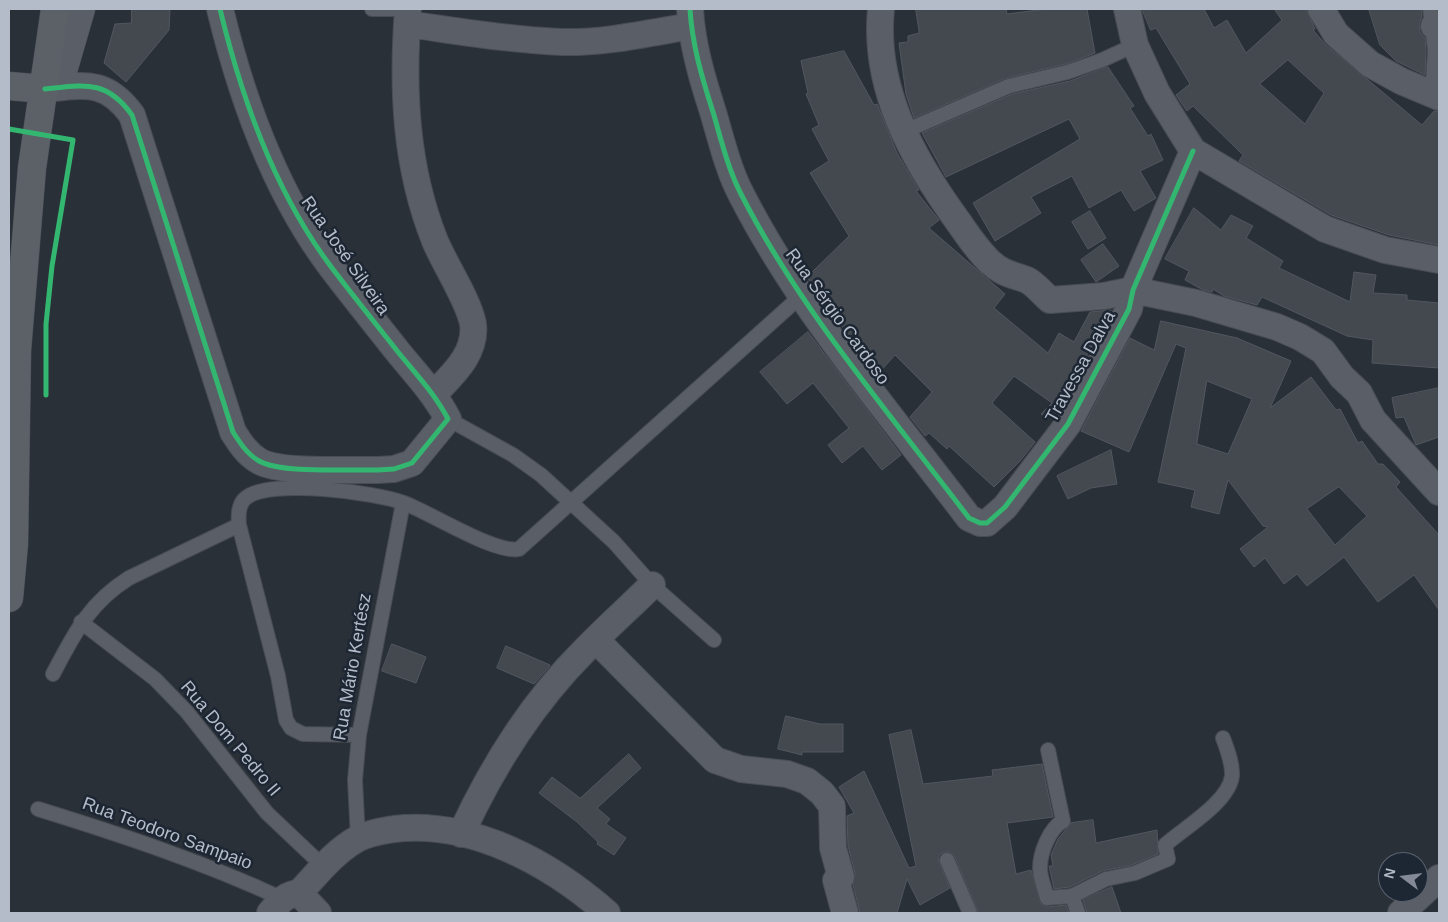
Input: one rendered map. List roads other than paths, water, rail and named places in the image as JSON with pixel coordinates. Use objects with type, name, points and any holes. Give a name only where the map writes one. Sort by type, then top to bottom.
[{"type":"main road","points":[[9,598],[14,544],[17,350],[32,168],[56,9]]},
{"type":"main road","points":[[9,86],[45,89]]},
{"type":"street","points":[[45,89],[63,71],[81,9]]},
{"type":"street","name":"Rua José Silveira","points":[[220,9],[231,54],[260,136],[280,184],[300,222],[331,267],[433,395],[448,419]]},
{"type":"street","points":[[881,9],[881,48],[889,96],[903,132],[925,173],[974,244],[990,262],[1007,275],[1028,281],[1050,300],[1104,296],[1133,290],[1196,303],[1277,327],[1323,351],[1342,377],[1359,392],[1374,420],[1439,492]]},
{"type":"street","points":[[1127,9],[1135,45],[1157,92],[1193,151],[1325,230],[1385,250],[1439,260]]},
{"type":"street","points":[[1321,9],[1336,34],[1370,64],[1436,96]]},
{"type":"street","points":[[433,395],[462,364],[471,344],[472,324],[435,241],[416,177],[405,113],[404,70],[407,14],[517,39],[564,42],[614,38],[691,18]]},
{"type":"street","name":"Rua Sérgio Cardoso","points":[[691,18],[702,78],[740,192],[801,296],[969,518],[980,523],[987,523]]},
{"type":"street","points":[[45,89],[72,86],[99,88],[111,92],[123,102],[132,115],[233,432],[243,448],[258,460],[274,467],[378,470],[404,467],[412,463],[448,419]]},
{"type":"street","name":"Travessa Dalva","points":[[987,523],[1005,507],[1068,424],[1129,309],[1133,290],[1193,151]]},
{"type":"street","points":[[461,834],[493,771],[531,713],[572,663],[652,585]]},
{"type":"street","points":[[596,640],[714,760],[741,769],[787,774],[808,780],[822,793],[832,806],[833,848],[840,877],[836,880],[836,887],[845,913]]},
{"type":"street","points":[[284,902],[358,838],[381,831],[427,828],[461,834],[514,852],[548,869],[607,913]]},
{"type":"street","points":[[1401,913],[1439,878]]},
{"type":"street","points":[[284,902],[318,913]]},
{"type":"lane","points":[[372,9],[407,14]]},
{"type":"lane","points":[[1434,19],[1436,96]]},
{"type":"lane","points":[[903,132],[1009,86],[1068,72],[1102,60],[1135,45]]},
{"type":"lane","points":[[359,735],[303,734],[291,728],[286,720],[253,573],[239,525],[239,508],[245,498],[269,489],[334,489],[402,502],[502,549],[519,549],[801,296]]},
{"type":"lane","points":[[448,419],[513,455],[542,474],[614,542],[652,585],[714,640]]},
{"type":"lane","name":"Rua Mário Kertész","points":[[358,838],[354,780],[359,735],[402,502]]},
{"type":"lane","points":[[53,674],[81,622],[99,600],[117,585],[239,525]]},
{"type":"lane","name":"Rua Dom Pedro II","points":[[81,622],[155,680],[187,712],[267,813],[324,866]]},
{"type":"lane","points":[[1048,750],[1064,821],[1056,825],[1046,842],[1040,867],[1047,898],[1072,896],[1106,879],[1135,874],[1168,860],[1165,845],[1219,802],[1228,789],[1232,775],[1224,738]]},
{"type":"lane","name":"Rua Teodoro Sampaio","points":[[38,809],[168,850],[229,874],[284,902]]},
{"type":"lane","points":[[947,860],[970,913]]},
{"type":"lane","points":[[1072,896],[1078,913]]}]
